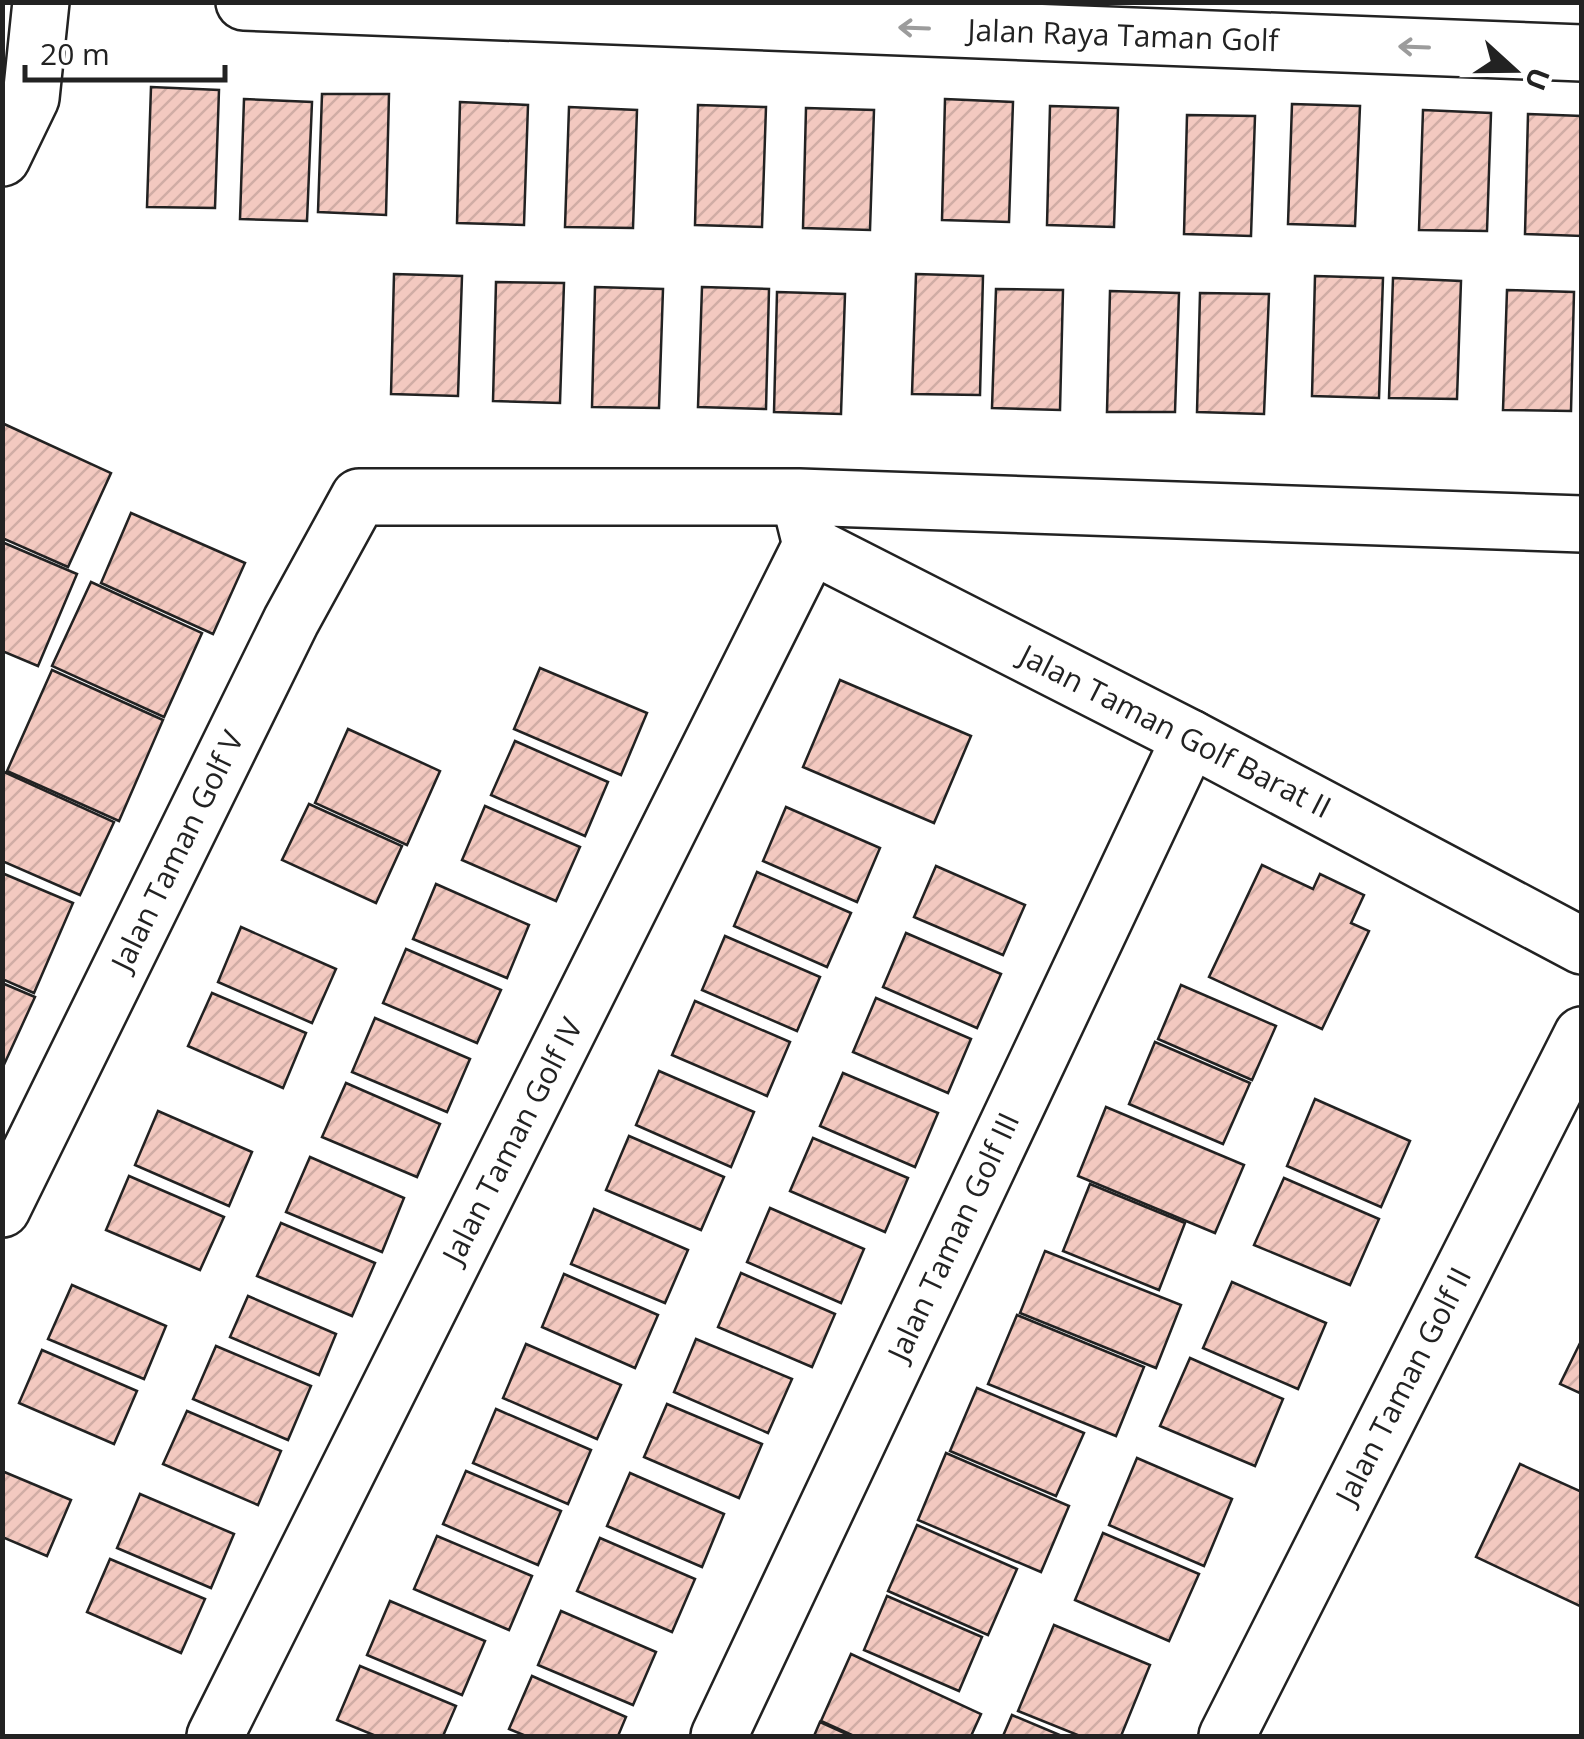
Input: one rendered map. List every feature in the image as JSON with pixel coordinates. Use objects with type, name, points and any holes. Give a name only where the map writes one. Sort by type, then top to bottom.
[{"type":"street","points":[[2,158],[31,98],[41,2]]},
{"type":"street","name":"Jalan Raya Taman Golf","points":[[244,2],[1582,53]]},
{"type":"street","name":"Jalan Taman Golf Barat II","points":[[359,497],[500,498],[805,521],[1582,524]]},
{"type":"street","name":"Jalan Taman Golf V","points":[[2,1209],[291,621],[359,497]]},
{"type":"street","name":"Jalan Taman Golf Barat II","points":[[805,521],[1190,738],[1582,946]]},
{"type":"street","name":"Jalan Taman Golf IV","points":[[215,1736],[805,521]]},
{"type":"street","name":"Jalan Taman Golf III","points":[[719,1736],[1190,738]]},
{"type":"street","name":"Jalan Taman Golf II","points":[[1227,1736],[1582,1035]]},
{"type":"building","points":[[151,87],[219,90],[215,208],[147,207]]},
{"type":"building","points":[[322,94],[389,94],[386,215],[318,212]]},
{"type":"building","points":[[244,99],[312,102],[307,221],[240,219]]},
{"type":"building","points":[[945,99],[1013,102],[1009,222],[942,220]]},
{"type":"building","points":[[460,102],[528,105],[524,225],[457,223]]},
{"type":"building","points":[[1292,104],[1360,106],[1355,226],[1288,224]]},
{"type":"building","points":[[698,105],[766,107],[762,227],[695,225]]},
{"type":"building","points":[[1050,106],[1118,108],[1114,227],[1047,225]]},
{"type":"building","points":[[569,107],[637,110],[633,228],[565,227]]},
{"type":"building","points":[[806,108],[874,110],[870,230],[803,228]]},
{"type":"building","points":[[1423,110],[1491,113],[1487,231],[1419,230]]},
{"type":"building","points":[[1528,114],[1582,116],[1582,236],[1525,234]]},
{"type":"building","points":[[1187,115],[1255,116],[1251,236],[1184,234]]},
{"type":"building","points":[[394,274],[462,276],[458,396],[391,394]]},
{"type":"building","points":[[916,274],[983,276],[980,395],[912,394]]},
{"type":"building","points":[[1315,276],[1383,278],[1379,398],[1312,396]]},
{"type":"building","points":[[1393,278],[1461,281],[1457,399],[1389,398]]},
{"type":"building","points":[[496,282],[564,283],[560,403],[493,401]]},
{"type":"building","points":[[595,287],[663,289],[659,408],[592,407]]},
{"type":"building","points":[[702,287],[769,289],[766,409],[698,407]]},
{"type":"building","points":[[996,289],[1063,290],[1060,410],[992,408]]},
{"type":"building","points":[[1507,290],[1574,292],[1571,411],[1503,410]]},
{"type":"building","points":[[1110,291],[1179,293],[1175,412],[1107,412]]},
{"type":"building","points":[[777,292],[845,294],[841,414],[774,412]]},
{"type":"building","points":[[1200,293],[1269,294],[1264,414],[1197,412]]},
{"type":"building","points":[[2,423],[111,473],[68,567],[2,538]]},
{"type":"building","points":[[131,513],[245,563],[213,634],[101,583]]},
{"type":"building","points":[[2,542],[77,574],[38,666],[2,651]]},
{"type":"building","points":[[91,582],[202,633],[164,717],[52,666]]},
{"type":"building","points":[[540,668],[647,713],[621,775],[514,729]]},
{"type":"building","points":[[52,670],[163,720],[119,821],[7,771]]},
{"type":"building","points":[[840,680],[971,736],[934,823],[803,767]]},
{"type":"building","points":[[348,729],[440,771],[407,845],[315,803]]},
{"type":"building","points":[[515,741],[608,782],[585,836],[491,795]]},
{"type":"building","points":[[2,771],[114,822],[80,895],[2,861]]},
{"type":"building","points":[[309,804],[402,846],[376,903],[282,860]]},
{"type":"building","points":[[485,806],[580,847],[556,901],[462,860]]},
{"type":"building","points":[[786,807],[880,848],[857,902],[763,861]]},
{"type":"building","points":[[1262,865],[1313,889],[1320,874],[1364,895],[1351,923],[1369,931],[1322,1029],[1209,977]]},
{"type":"building","points":[[936,866],[1025,905],[1003,955],[914,917]]},
{"type":"building","points":[[757,872],[851,913],[827,967],[734,926]]},
{"type":"building","points":[[2,873],[73,903],[34,993],[2,979]]},
{"type":"building","points":[[436,884],[529,925],[507,978],[413,939]]},
{"type":"building","points":[[241,927],[336,969],[312,1023],[218,982]]},
{"type":"building","points":[[906,933],[1001,974],[977,1028],[883,987]]},
{"type":"building","points":[[725,936],[820,977],[797,1031],[702,990]]},
{"type":"building","points":[[406,949],[501,990],[477,1043],[383,1003]]},
{"type":"building","points":[[2,983],[35,997],[2,1069]]},
{"type":"building","points":[[1181,985],[1276,1026],[1252,1080],[1158,1039]]},
{"type":"building","points":[[212,993],[306,1033],[283,1088],[188,1046]]},
{"type":"building","points":[[876,998],[971,1039],[948,1093],[853,1052]]},
{"type":"building","points":[[695,1001],[790,1042],[767,1096],[672,1055]]},
{"type":"building","points":[[375,1018],[470,1059],[447,1112],[352,1072]]},
{"type":"building","points":[[1155,1042],[1250,1083],[1223,1144],[1129,1104]]},
{"type":"building","points":[[659,1071],[754,1112],[731,1167],[636,1125]]},
{"type":"building","points":[[843,1073],[938,1113],[915,1167],[820,1126]]},
{"type":"building","points":[[346,1083],[440,1124],[417,1177],[322,1137]]},
{"type":"building","points":[[1315,1099],[1410,1141],[1381,1207],[1287,1166]]},
{"type":"building","points":[[1106,1107],[1244,1165],[1215,1233],[1078,1176]]},
{"type":"building","points":[[158,1111],[252,1152],[229,1206],[135,1165]]},
{"type":"building","points":[[629,1136],[724,1177],[701,1230],[606,1190]]},
{"type":"building","points":[[813,1138],[908,1178],[885,1232],[790,1191]]},
{"type":"building","points":[[310,1157],[404,1198],[382,1252],[286,1212]]},
{"type":"building","points":[[129,1176],[224,1217],[200,1270],[106,1230]]},
{"type":"building","points":[[1284,1178],[1379,1219],[1350,1285],[1254,1245]]},
{"type":"building","points":[[1090,1184],[1185,1223],[1159,1290],[1063,1251]]},
{"type":"building","points":[[770,1208],[864,1249],[841,1303],[747,1262]]},
{"type":"building","points":[[594,1209],[688,1250],[665,1303],[571,1264]]},
{"type":"building","points":[[281,1223],[375,1263],[352,1316],[257,1276]]},
{"type":"building","points":[[1045,1251],[1181,1305],[1156,1368],[1020,1313]]},
{"type":"building","points":[[741,1273],[835,1314],[812,1367],[718,1327]]},
{"type":"building","points":[[564,1274],[658,1315],[635,1368],[542,1327]]},
{"type":"building","points":[[1232,1282],[1326,1323],[1298,1389],[1203,1348]]},
{"type":"building","points":[[72,1285],[166,1326],[144,1379],[48,1339]]},
{"type":"building","points":[[248,1296],[336,1334],[319,1375],[230,1337]]},
{"type":"building","points":[[1017,1315],[1144,1367],[1116,1436],[988,1384]]},
{"type":"building","points":[[696,1339],[792,1379],[768,1433],[674,1392]]},
{"type":"building","points":[[1582,1339],[1582,1394],[1560,1384]]},
{"type":"building","points":[[526,1344],[621,1385],[597,1439],[503,1398]]},
{"type":"building","points":[[216,1346],[311,1386],[288,1440],[193,1399]]},
{"type":"building","points":[[42,1350],[137,1391],[114,1444],[19,1403]]},
{"type":"building","points":[[1190,1358],[1283,1399],[1255,1466],[1160,1426]]},
{"type":"building","points":[[977,1388],[1084,1433],[1056,1496],[950,1451]]},
{"type":"building","points":[[667,1404],[762,1444],[739,1498],[644,1457]]},
{"type":"building","points":[[496,1409],[591,1450],[568,1504],[473,1463]]},
{"type":"building","points":[[187,1411],[281,1451],[258,1505],[163,1464]]},
{"type":"building","points":[[946,1453],[1069,1506],[1041,1572],[918,1520]]},
{"type":"building","points":[[1137,1458],[1232,1499],[1204,1566],[1109,1525]]},
{"type":"building","points":[[1520,1464],[1582,1492],[1582,1607],[1476,1557]]},
{"type":"building","points":[[2,1471],[71,1500],[47,1556],[2,1537]]},
{"type":"building","points":[[466,1471],[561,1511],[538,1565],[443,1524]]},
{"type":"building","points":[[630,1473],[724,1514],[702,1567],[607,1526]]},
{"type":"building","points":[[140,1494],[234,1534],[211,1588],[117,1548]]},
{"type":"building","points":[[917,1525],[1017,1569],[988,1635],[888,1591]]},
{"type":"building","points":[[1103,1533],[1199,1574],[1169,1641],[1075,1600]]},
{"type":"building","points":[[437,1536],[532,1576],[509,1630],[414,1589]]},
{"type":"building","points":[[600,1538],[695,1579],[672,1632],[577,1591]]},
{"type":"building","points":[[110,1559],[205,1599],[181,1653],[87,1612]]},
{"type":"building","points":[[887,1596],[982,1637],[959,1691],[864,1650]]},
{"type":"building","points":[[390,1601],[485,1641],[462,1695],[367,1655]]},
{"type":"building","points":[[561,1611],[656,1652],[633,1705],[538,1665]]},
{"type":"building","points":[[1054,1625],[1150,1665],[1121,1736],[1080,1736],[1018,1711]]},
{"type":"building","points":[[851,1654],[981,1714],[971,1736],[854,1736],[821,1721]]},
{"type":"building","points":[[360,1666],[456,1706],[443,1736],[376,1736],[337,1720]]},
{"type":"building","points":[[532,1676],[626,1717],[618,1736],[526,1736],[509,1729]]},
{"type":"building","points":[[1012,1715],[1062,1736],[1003,1736]]},
{"type":"building","points":[[820,1722],[851,1736],[814,1736]]}]
